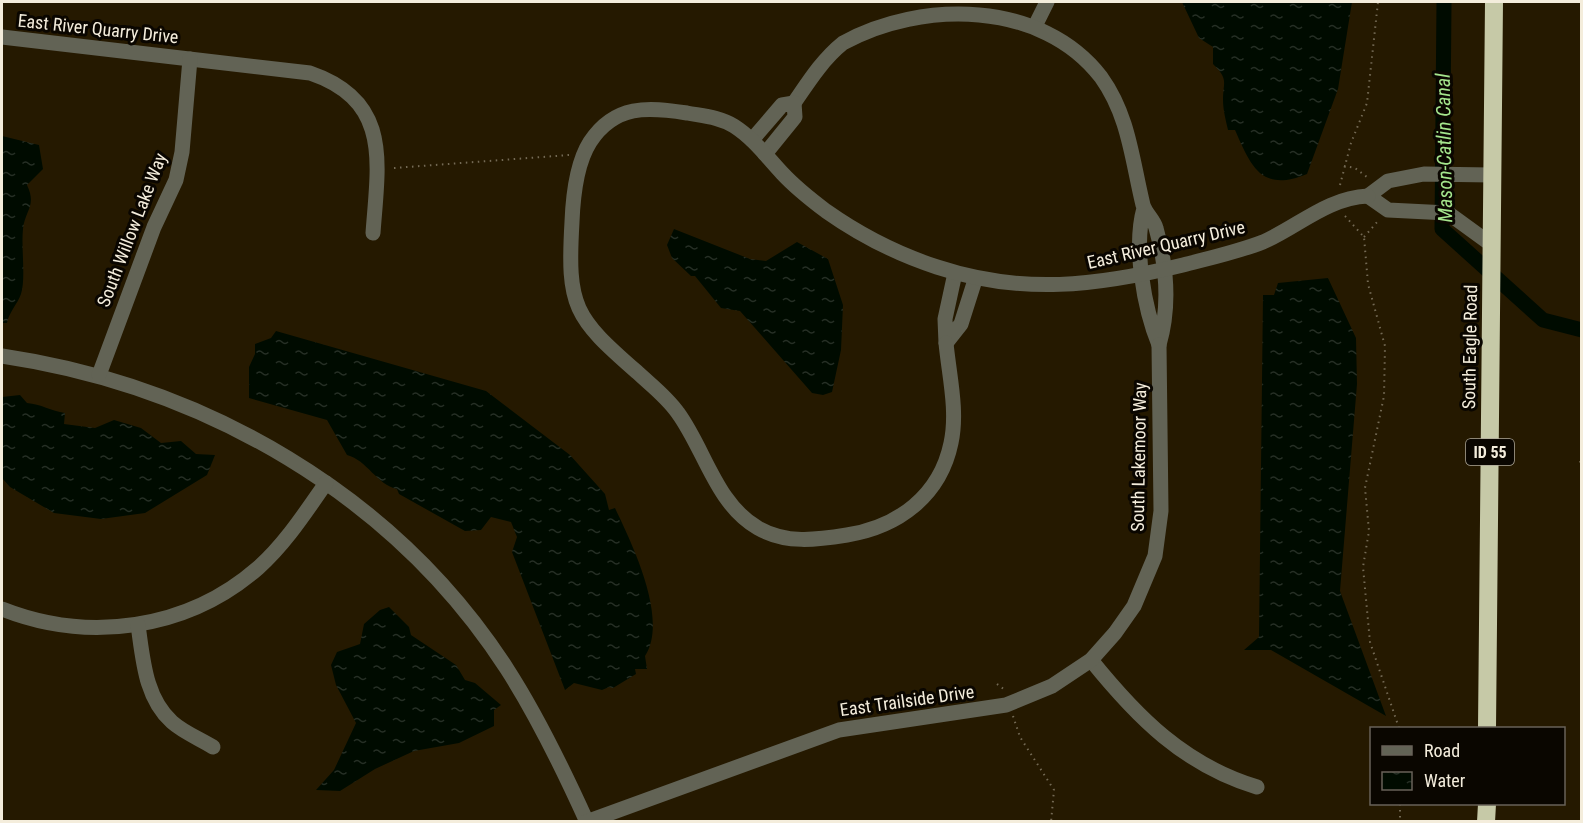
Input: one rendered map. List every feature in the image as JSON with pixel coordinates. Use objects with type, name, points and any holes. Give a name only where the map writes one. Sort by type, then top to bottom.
[{"type":"highway","name":"South Eagle Road","points":[[1487,727],[1494,2]]},
{"type":"highway","points":[[1486,822],[1487,805]]},
{"type":"street","points":[[1037,22],[1047,2]]},
{"type":"street","name":"South Lakemoor Way","points":[[765,154],[795,117],[794,102],[819,67],[843,43],[873,23],[908,9],[958,3],[985,5],[1010,11],[1037,22],[1063,38],[1101,76],[1115,100],[1130,140],[1144,208],[1156,226],[1164,269],[1167,317],[1159,345],[1161,511],[1155,556],[1136,602]]},
{"type":"street","name":"East River Quarry Drive","points":[[2,38],[310,73],[331,80],[351,94],[368,117],[377,143],[373,233]]},
{"type":"street","name":"South Willow Lake Way","points":[[99,375],[154,226],[176,180],[182,152],[190,59]]},
{"type":"street","name":"South Lakemoor Way","points":[[752,140],[782,105],[794,102]]},
{"type":"street","name":"East River Quarry Drive","points":[[955,273],[945,319],[953,409],[952,441],[943,469],[929,492],[907,513],[892,523],[866,532],[800,540],[778,537],[758,528],[743,517],[724,496],[689,430],[664,396],[594,335],[578,312],[572,288],[571,245],[578,172],[583,153],[606,123],[637,109],[654,108],[717,118],[736,127],[752,140],[806,195],[849,227],[903,255],[955,273],[975,280],[1063,286],[1108,282],[1245,249],[1273,237],[1333,203],[1350,197],[1368,196],[1389,181],[1424,174],[1492,175]]},
{"type":"street","points":[[1368,196],[1389,210],[1448,213],[1492,245]]},
{"type":"street","name":"South Lakemoor Way","points":[[1144,208],[1138,228],[1143,274],[1148,318],[1159,345]]},
{"type":"street","points":[[946,343],[962,324],[975,280]]},
{"type":"street","points":[[2,356],[99,375],[160,395],[207,414],[285,456],[326,483],[410,552],[477,627],[532,709],[587,821]]},
{"type":"street","points":[[2,609],[65,627],[116,628],[170,617],[202,605],[245,578],[282,543],[326,483]]},
{"type":"street","name":"East Trailside Drive","points":[[587,821],[839,730],[872,723],[990,709],[1016,702],[1052,686],[1091,660],[1115,633],[1136,602]]},
{"type":"street","points":[[138,625],[147,681],[162,711],[173,723],[213,747]]},
{"type":"street","points":[[1091,660],[1121,698],[1170,743],[1223,777],[1257,787]]},
{"type":"path","points":[[1341,184],[1344,166],[1367,104],[1378,2]]},
{"type":"path","points":[[394,168],[574,154]]},
{"type":"path","points":[[1344,166],[1355,168],[1367,177]]},
{"type":"path","points":[[1345,216],[1364,237],[1368,284],[1385,346],[1383,396],[1365,488],[1369,531],[1363,567],[1370,642],[1398,727]]},
{"type":"path","points":[[1364,237],[1378,221]]},
{"type":"path","points":[[1580,461],[1581,467]]},
{"type":"path","points":[[1013,716],[1020,737],[1054,790],[1051,822]]},
{"type":"path","points":[[1400,805],[1401,822]]},
{"type":"water","points":[[1182,2],[1352,2],[1338,89],[1307,174],[1279,180],[1268,178],[1253,165],[1235,130],[1228,130],[1223,104],[1224,81],[1213,64],[1213,47],[1199,38]]},
{"type":"water","points":[[2,136],[39,145],[43,169],[27,185],[31,203],[23,229],[21,294],[7,323],[2,323]]},
{"type":"water","points":[[674,229],[750,259],[766,261],[797,242],[828,259],[843,305],[841,350],[832,392],[823,395],[812,393],[740,311],[721,308],[695,276],[691,276],[672,258],[667,245]]},
{"type":"water","points":[[1328,278],[1356,338],[1357,384],[1340,591],[1386,716],[1271,650],[1244,650],[1259,637],[1263,295],[1274,295],[1278,283]]},
{"type":"water","points":[[276,331],[486,391],[570,455],[605,494],[609,510],[615,508],[638,561],[651,602],[653,622],[651,640],[645,656],[647,669],[635,669],[636,674],[613,688],[602,690],[574,683],[565,690],[512,552],[517,537],[511,522],[491,517],[481,530],[465,531],[399,494],[397,489],[384,483],[360,462],[347,455],[327,420],[249,398],[249,367],[255,354],[255,344],[271,338]]},
{"type":"water","points":[[20,395],[27,403],[65,413],[64,424],[95,428],[114,420],[141,428],[161,443],[181,441],[196,454],[215,455],[207,475],[145,513],[101,519],[54,513],[10,487],[2,478],[2,397]]},
{"type":"water","points":[[389,607],[409,627],[411,635],[456,665],[465,680],[475,683],[501,705],[494,710],[494,726],[459,743],[414,751],[375,769],[340,791],[316,790],[334,770],[356,723],[336,685],[331,665],[337,652],[360,644],[364,624],[380,610]]},
{"type":"waterway","name":"Mason-Catlin Canal","points":[[1444,2],[1442,229],[1543,320],[1582,330]]}]
